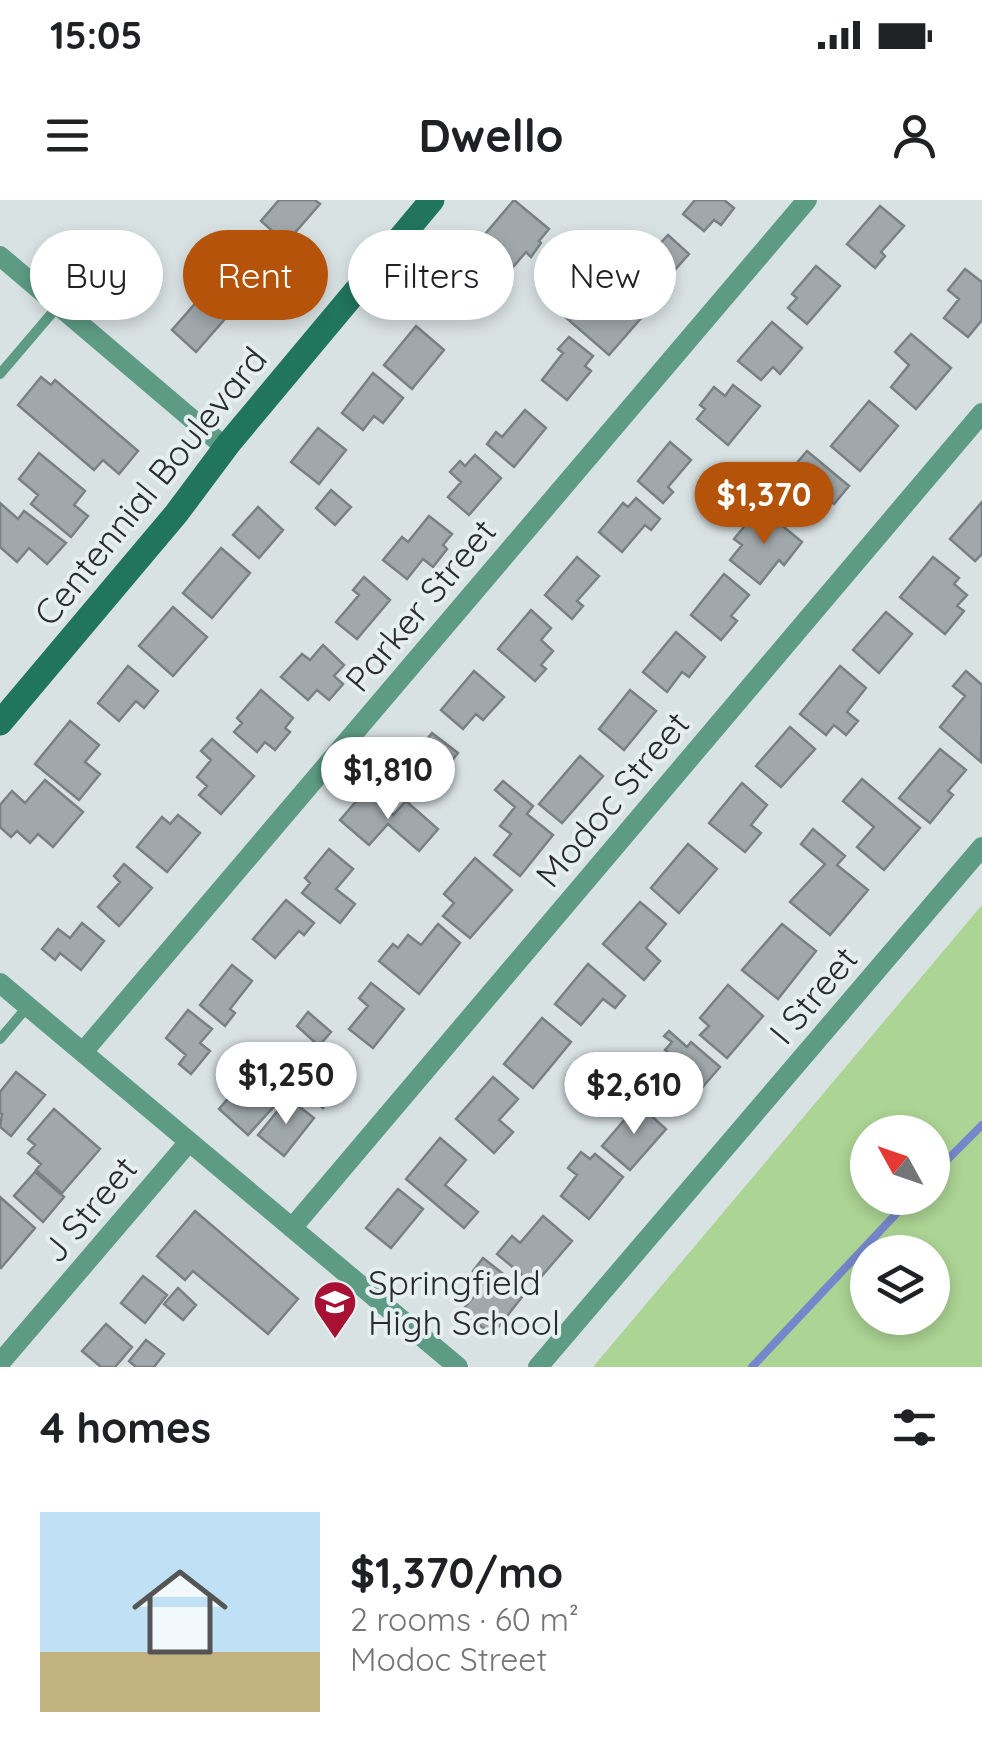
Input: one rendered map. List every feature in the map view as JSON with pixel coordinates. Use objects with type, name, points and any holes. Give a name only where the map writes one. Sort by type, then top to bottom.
[{"type":"main road","name":"Centennial Boulevard","points":[[0,724],[432,200]]},
{"type":"street","name":"Parker Street","points":[[83,1052],[807,200]]},
{"type":"street","points":[[0,256],[30,281]]},
{"type":"street","points":[[77,320],[226,448]]},
{"type":"street","name":"Modoc Street","points":[[292,1228],[982,413]]},
{"type":"street","name":"I Street","points":[[538,1367],[982,847]]},
{"type":"street","points":[[0,982],[458,1367]]},
{"type":"street","name":"J Street","points":[[0,1363],[188,1143]]},
{"type":"lane","points":[[0,374],[46,320]]},
{"type":"lane","points":[[0,1040],[28,1006]]},
{"type":"green space","points":[[982,905],[982,1367],[593,1367]]},
{"type":"building","points":[[279,200],[315,200],[320,204],[297,230],[271,230],[261,221]]},
{"type":"building","points":[[514,200],[549,229],[534,230],[534,253],[531,257],[526,252],[514,266],[514,230],[488,230]]},
{"type":"building","points":[[695,200],[724,200],[734,208],[721,225],[714,220],[704,231],[683,214]]},
{"type":"building","points":[[880,206],[904,226],[881,252],[885,256],[875,268],[847,244]]},
{"type":"building","points":[[676,242],[689,254],[676,269]]},
{"type":"building","points":[[816,266],[840,286],[807,324],[788,308],[797,298],[792,294]]},
{"type":"building","points":[[965,269],[982,282],[982,320],[968,337],[944,318],[959,299],[948,290]]},
{"type":"building","points":[[183,317],[224,320],[196,352],[172,330]]},
{"type":"building","points":[[569,320],[640,320],[609,355]]},
{"type":"building","points":[[772,322],[802,348],[780,374],[773,367],[761,380],[738,361]]},
{"type":"building","points":[[416,326],[444,350],[412,389],[384,365]]},
{"type":"building","points":[[911,334],[951,368],[916,409],[891,387],[909,365],[895,352]]},
{"type":"building","points":[[569,337],[593,356],[585,366],[591,371],[567,400],[542,380],[563,353],[558,349]]},
{"type":"building","points":[[373,373],[403,398],[383,423],[374,416],[363,430],[342,413]]},
{"type":"building","points":[[41,377],[51,385],[55,380],[138,451],[119,474],[103,460],[94,470],[18,405]]},
{"type":"building","points":[[733,385],[760,406],[728,445],[697,419],[705,409],[700,405],[714,387],[725,396]]},
{"type":"building","points":[[869,401],[898,426],[860,471],[831,446]]},
{"type":"building","points":[[525,410],[546,428],[514,467],[487,444],[496,432],[502,437]]},
{"type":"building","points":[[318,428],[346,450],[319,484],[291,462]]},
{"type":"building","points":[[670,442],[691,460],[668,487],[673,492],[663,503],[638,481]]},
{"type":"building","points":[[807,451],[849,486],[834,504],[829,500],[811,520],[787,500],[797,489],[784,478]]},
{"type":"building","points":[[39,453],[85,491],[74,505],[88,516],[71,537],[31,504],[38,495],[19,479]]},
{"type":"building","points":[[475,455],[501,478],[469,515],[448,497],[461,482],[450,472],[460,461],[465,466]]},
{"type":"building","points":[[331,490],[351,507],[335,525],[316,508]]},
{"type":"building","points":[[636,498],[660,519],[651,530],[645,525],[622,552],[599,532],[623,503],[628,507]]},
{"type":"building","points":[[982,502],[982,554],[975,561],[950,539]]},
{"type":"building","points":[[0,503],[18,519],[24,511],[66,543],[47,564],[29,548],[17,562],[0,547]]},
{"type":"building","points":[[258,507],[283,530],[259,558],[233,535]]},
{"type":"building","points":[[768,514],[802,542],[784,565],[779,560],[760,584],[730,560],[742,545],[734,539],[752,517],[761,524]]},
{"type":"building","points":[[429,516],[452,534],[443,545],[447,549],[433,567],[423,559],[407,579],[383,560],[402,537],[408,542]]},
{"type":"building","points":[[221,548],[250,573],[212,618],[183,593]]},
{"type":"building","points":[[577,557],[599,576],[577,601],[583,606],[572,619],[545,595]]},
{"type":"building","points":[[933,557],[959,578],[954,584],[967,595],[957,606],[964,611],[945,634],[900,597]]},
{"type":"building","points":[[724,574],[749,595],[731,616],[737,621],[721,640],[691,615]]},
{"type":"building","points":[[364,577],[390,600],[357,639],[336,622],[359,595],[353,590]]},
{"type":"building","points":[[173,607],[207,637],[173,676],[139,646]]},
{"type":"building","points":[[531,610],[551,628],[541,640],[553,651],[541,665],[546,669],[535,681],[498,649]]},
{"type":"building","points":[[886,612],[912,634],[879,673],[853,650]]},
{"type":"building","points":[[676,632],[705,657],[689,677],[682,672],[667,692],[643,672]]},
{"type":"building","points":[[323,645],[344,665],[334,676],[343,684],[329,700],[317,690],[308,700],[281,677],[302,654],[310,660]]},
{"type":"building","points":[[128,666],[158,691],[144,708],[136,701],[119,721],[98,703]]},
{"type":"building","points":[[840,666],[866,688],[847,712],[858,721],[846,735],[834,725],[826,735],[800,714]]},
{"type":"building","points":[[474,671],[504,697],[483,720],[476,714],[463,729],[441,710]]},
{"type":"building","points":[[966,671],[982,685],[981,762],[940,727],[965,696],[953,686]]},
{"type":"building","points":[[261,690],[293,718],[285,728],[290,732],[275,750],[265,742],[257,752],[234,732],[242,723],[237,718]]},
{"type":"building","points":[[630,690],[656,711],[624,750],[599,729]]},
{"type":"building","points":[[70,721],[99,745],[85,762],[100,774],[79,800],[35,764]]},
{"type":"building","points":[[790,727],[815,749],[781,787],[756,766]]},
{"type":"building","points":[[432,733],[458,753],[426,792],[405,774],[412,765],[404,758],[418,740],[423,744]]},
{"type":"building","points":[[212,739],[254,776],[221,814],[199,795],[207,786],[197,777],[211,760],[201,751]]},
{"type":"building","points":[[940,749],[966,770],[948,791],[953,795],[930,823],[899,798]]},
{"type":"building","points":[[580,756],[603,776],[562,823],[539,804]]},
{"type":"building","points":[[862,779],[920,828],[884,870],[857,847],[874,827],[843,801]]},
{"type":"building","points":[[45,780],[83,812],[53,847],[38,834],[30,843],[17,831],[11,837],[0,827],[0,805],[12,791],[25,803]]},
{"type":"building","points":[[503,781],[533,806],[527,814],[553,835],[520,876],[494,855],[511,834],[500,826],[515,807],[495,790]]},
{"type":"building","points":[[742,783],[767,805],[751,825],[761,833],[745,852],[709,823]]},
{"type":"building","points":[[365,791],[393,815],[406,801],[438,829],[419,851],[388,824],[369,845],[340,820]]},
{"type":"building","points":[[178,815],[200,833],[167,872],[137,847],[162,817],[170,824]]},
{"type":"building","points":[[813,829],[845,856],[837,865],[868,890],[830,935],[790,902],[825,864],[801,844]]},
{"type":"building","points":[[688,844],[717,869],[679,913],[651,888]]},
{"type":"building","points":[[329,849],[353,869],[336,889],[355,904],[340,923],[302,893],[310,883],[305,878]]},
{"type":"building","points":[[475,858],[512,890],[470,938],[443,916],[454,903],[444,894]]},
{"type":"building","points":[[124,864],[152,888],[119,926],[98,907],[120,882],[114,876]]},
{"type":"building","points":[[286,900],[314,923],[304,935],[299,931],[275,958],[253,939]]},
{"type":"building","points":[[640,902],[666,924],[646,948],[660,961],[644,980],[603,944]]},
{"type":"building","points":[[82,923],[104,941],[81,970],[60,953],[55,960],[42,949],[58,929],[70,938]]},
{"type":"building","points":[[438,924],[460,943],[419,994],[379,961],[393,944],[398,948],[408,935],[421,945]]},
{"type":"building","points":[[782,924],[816,951],[778,999],[742,970]]},
{"type":"building","points":[[588,964],[625,996],[615,1008],[603,999],[581,1025],[555,1004]]},
{"type":"building","points":[[232,965],[252,981],[230,1009],[235,1013],[225,1026],[200,1005]]},
{"type":"building","points":[[371,983],[404,1009],[373,1048],[349,1029],[368,1006],[359,998]]},
{"type":"building","points":[[728,985],[763,1016],[727,1058],[700,1035],[709,1026],[700,1018]]},
{"type":"building","points":[[188,1010],[212,1029],[200,1043],[210,1051],[191,1074],[179,1064],[186,1055],[166,1038]]},
{"type":"building","points":[[308,1012],[331,1032],[319,1046],[297,1026]]},
{"type":"building","points":[[542,1018],[571,1042],[533,1088],[504,1064]]},
{"type":"building","points":[[669,1031],[687,1047],[691,1042],[720,1067],[681,1112],[652,1087],[676,1060],[665,1050],[672,1042],[664,1036]]},
{"type":"building","points":[[332,1049],[355,1068],[323,1108],[292,1083],[311,1059],[319,1065]]},
{"type":"building","points":[[16,1072],[45,1095],[11,1136],[0,1127],[0,1092]]},
{"type":"building","points":[[247,1077],[277,1103],[248,1135],[219,1109]]},
{"type":"building","points":[[493,1077],[518,1099],[499,1120],[513,1132],[494,1153],[456,1119]]},
{"type":"building","points":[[288,1098],[314,1118],[284,1156],[258,1135]]},
{"type":"building","points":[[638,1104],[666,1129],[630,1170],[602,1146]]},
{"type":"building","points":[[54,1109],[100,1149],[62,1193],[36,1170],[41,1164],[28,1153],[35,1145],[28,1139]]},
{"type":"building","points":[[440,1138],[466,1160],[445,1185],[478,1212],[464,1228],[406,1179]]},
{"type":"building","points":[[581,1152],[590,1159],[595,1154],[623,1177],[589,1219],[561,1196],[577,1175],[568,1168]]},
{"type":"building","points":[[35,1172],[64,1197],[43,1222],[14,1196]]},
{"type":"building","points":[[398,1189],[423,1209],[391,1248],[366,1228]]},
{"type":"building","points":[[0,1197],[35,1228],[1,1268],[0,1267]]},
{"type":"building","points":[[195,1211],[298,1299],[268,1334],[193,1271],[185,1280],[157,1256]]},
{"type":"building","points":[[543,1216],[572,1241],[534,1285],[497,1254],[512,1236],[520,1243]]},
{"type":"building","points":[[483,1258],[526,1292],[492,1335],[462,1311],[486,1281],[473,1271]]},
{"type":"building","points":[[143,1276],[167,1295],[145,1323],[121,1303]]},
{"type":"building","points":[[178,1288],[196,1305],[183,1320],[164,1304]]},
{"type":"building","points":[[106,1324],[132,1347],[115,1367],[101,1367],[82,1351]]},
{"type":"building","points":[[146,1340],[164,1354],[154,1367],[136,1367],[129,1361]]},
{"type":"waterway","points":[[950,1157],[982,1125]]},
{"type":"waterway","points":[[752,1367],[895,1215]]},
{"type":"place","name":"Springfield High School","points":[[335,1340]]}]
